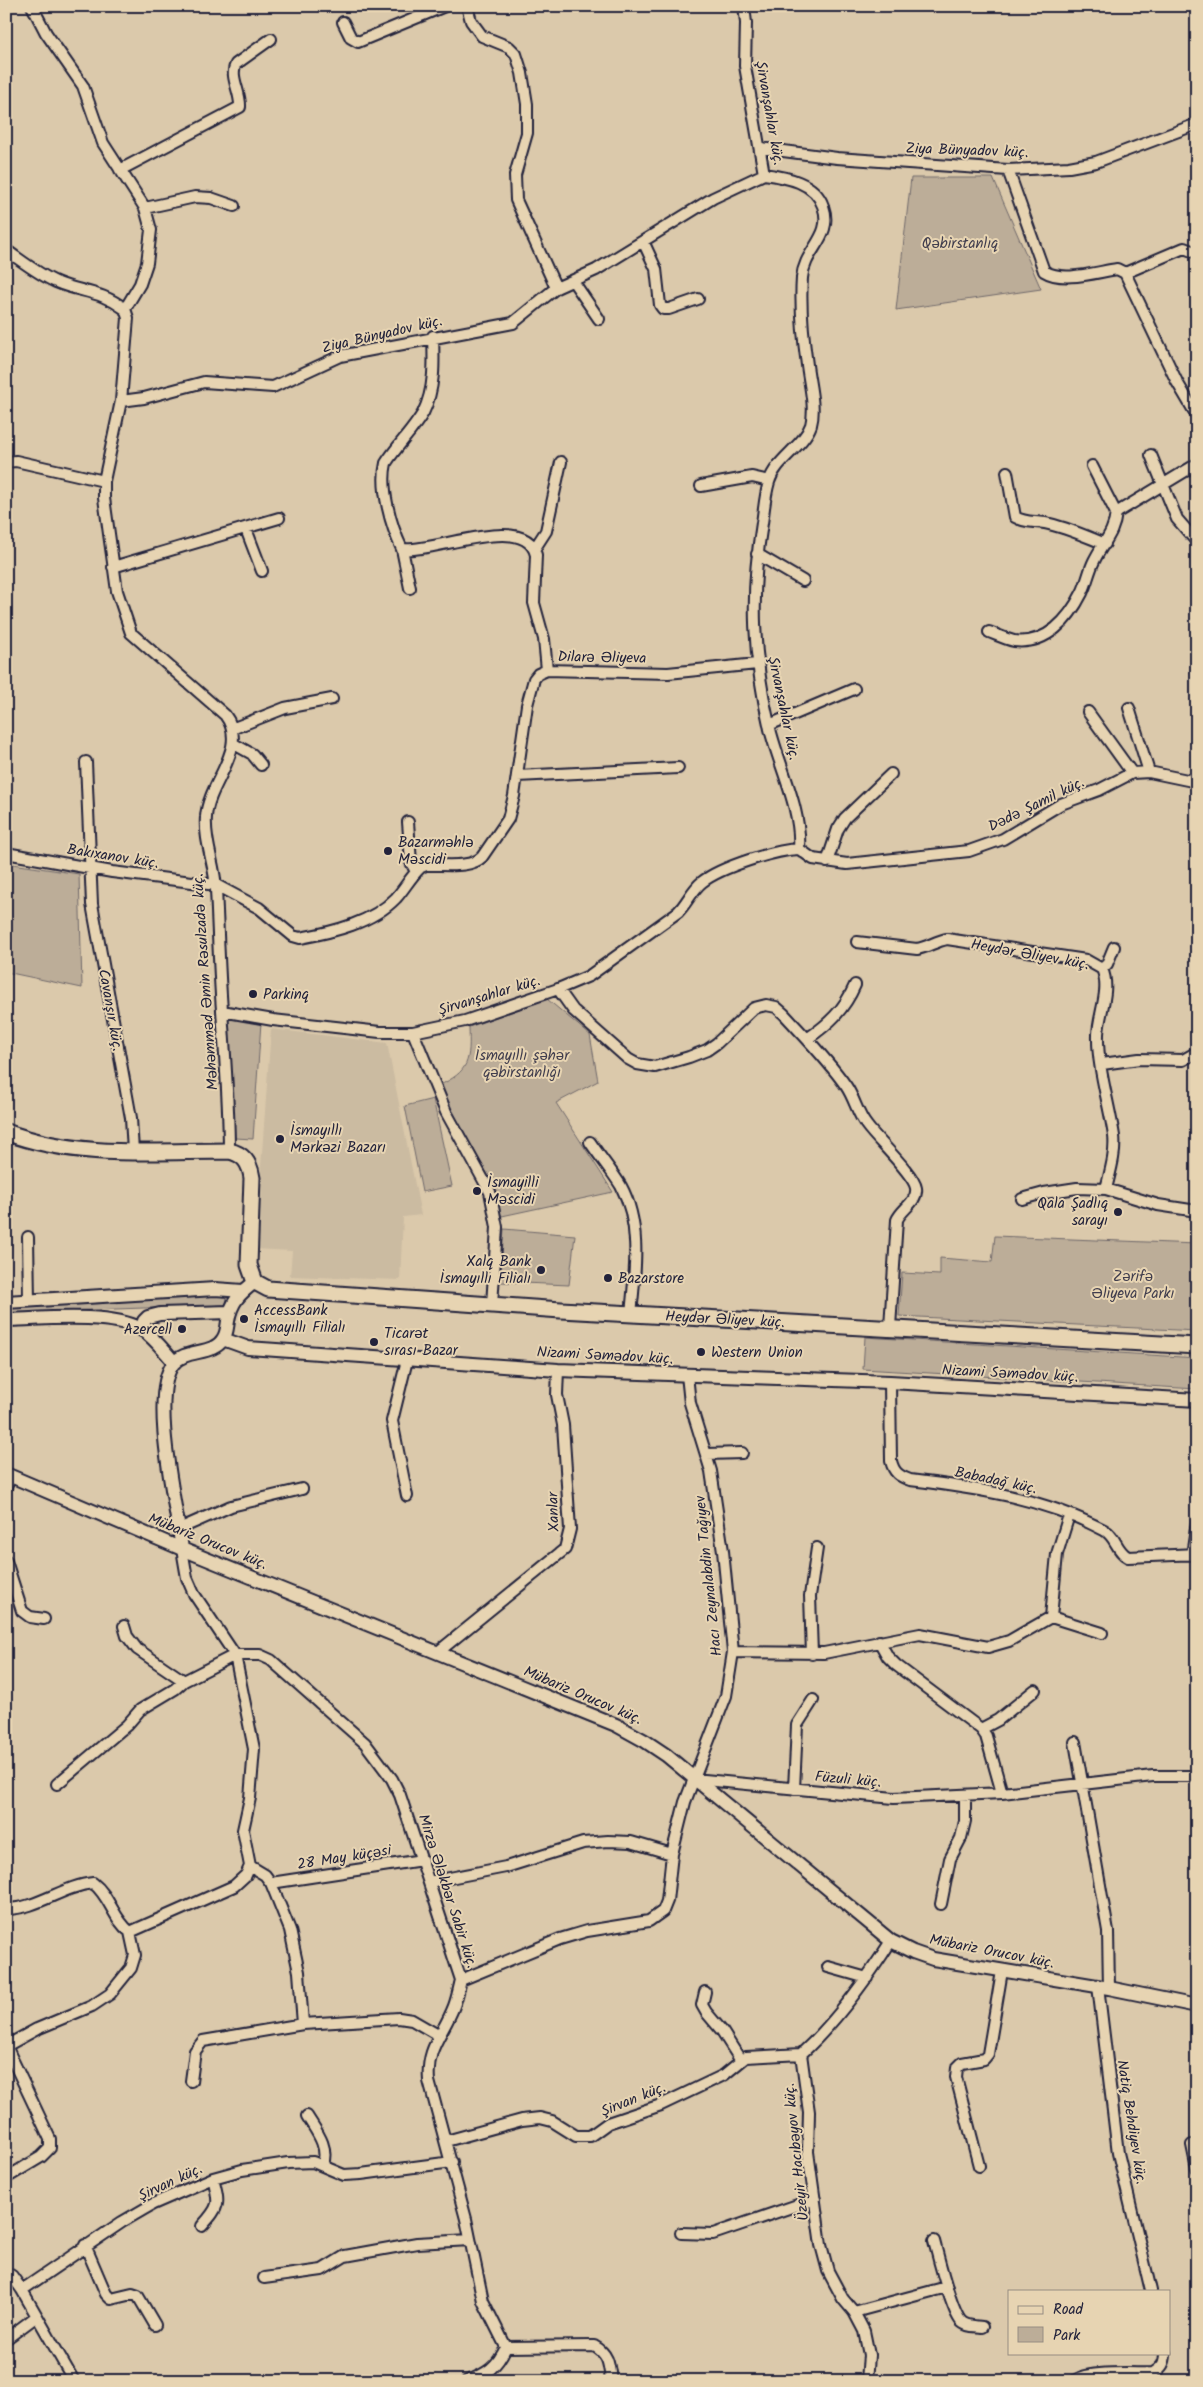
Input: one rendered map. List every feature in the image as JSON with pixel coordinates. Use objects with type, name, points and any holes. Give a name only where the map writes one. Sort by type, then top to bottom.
[{"type":"main road","points":[[6,1132],[65,1147],[133,1151],[229,1151],[237,1153],[246,1160],[252,1178],[248,1265],[249,1286]]},
{"type":"main road","name":"Heydər Əliyev küç.","points":[[249,1286],[492,1306],[1197,1346]]},
{"type":"street","points":[[32,6],[46,33],[83,86],[103,143],[145,208],[151,230],[147,263],[140,284],[125,309]]},
{"type":"street","points":[[343,22],[350,38],[358,42],[445,6]]},
{"type":"street","points":[[467,6],[471,21],[482,36],[509,47],[516,54],[522,73],[527,104],[528,134],[515,175],[516,200],[556,288]]},
{"type":"street","name":"Şirvanşahlar küç.","points":[[222,1011],[273,1020],[380,1032],[413,1032],[465,1021],[558,989],[589,976],[670,918],[686,904],[699,885],[711,876],[768,854],[799,849],[798,824],[769,725],[758,664],[754,610],[757,554],[769,482],[777,467],[806,433],[811,424],[812,412],[803,337],[802,280],[806,258],[825,230],[827,218],[823,204],[817,194],[803,184],[784,177],[764,174],[745,66],[746,23],[744,6]]},
{"type":"street","points":[[120,170],[240,107],[241,95],[233,76],[233,70],[236,64],[271,39]]},
{"type":"street","name":"Ziya Bünyadov küç.","points":[[760,148],[837,158],[1008,170],[1069,167],[1096,162],[1197,124]]},
{"type":"street","points":[[1008,170],[1044,272],[1051,276],[1064,276],[1117,269],[1125,274],[1177,382],[1197,416]]},
{"type":"street","name":"Ziya Bünyadov küç.","points":[[121,401],[144,398],[204,382],[273,387],[340,356],[433,336],[513,322],[556,288],[596,270],[714,198],[764,174]]},
{"type":"street","points":[[145,208],[195,197],[211,198],[234,206]]},
{"type":"street","points":[[643,241],[656,269],[660,305],[663,309],[669,309],[698,299]]},
{"type":"street","points":[[1125,274],[1184,248],[1197,253]]},
{"type":"street","points":[[6,250],[42,276],[59,283],[102,294],[125,309],[128,318],[121,401],[104,481],[104,498],[117,591],[131,633],[225,715],[234,728],[285,708],[332,699]]},
{"type":"street","points":[[573,280],[598,319]]},
{"type":"street","points":[[410,588],[402,549],[392,528],[383,472],[386,463],[422,414],[429,398],[434,358],[433,336]]},
{"type":"street","points":[[1151,455],[1177,519],[1197,542]]},
{"type":"street","points":[[6,462],[16,460],[104,481]]},
{"type":"street","points":[[402,549],[416,550],[491,535],[506,534],[525,540],[534,548],[546,531],[561,462]]},
{"type":"street","points":[[1116,513],[1197,464]]},
{"type":"street","points":[[989,632],[1014,640],[1032,640],[1054,631],[1068,618],[1082,592],[1094,560],[1114,527],[1116,513],[1092,466]]},
{"type":"street","points":[[1007,472],[1014,517],[1022,522],[1044,523],[1068,530],[1105,544]]},
{"type":"street","points":[[701,486],[752,477],[769,482]]},
{"type":"street","points":[[113,568],[279,518]]},
{"type":"street","points":[[246,529],[262,571]]},
{"type":"street","name":"Dilarə Əliyeva","points":[[534,548],[534,603],[544,638],[547,670],[668,673],[758,664]]},
{"type":"street","points":[[757,554],[803,581]]},
{"type":"street","points":[[216,885],[259,908],[293,936],[300,938],[350,926],[374,915],[394,899],[416,872],[426,865],[470,864],[477,862],[508,819],[517,776],[527,705],[534,679],[538,674],[547,670]]},
{"type":"street","points":[[769,725],[854,689]]},
{"type":"street","points":[[1129,708],[1149,772]]},
{"type":"street","points":[[1088,712],[1132,773]]},
{"type":"street","name":"Məhəmməd Əmin Rəsulzadə küç.","points":[[229,1151],[228,1086],[222,1011],[216,885],[206,838],[206,814],[234,744],[234,728]]},
{"type":"street","points":[[234,744],[252,754],[261,764]]},
{"type":"street","name":"Cavanşır küç.","points":[[86,762],[94,921],[131,1118],[133,1151]]},
{"type":"street","points":[[517,776],[678,768]]},
{"type":"street","name":"Dədə Şamil küç.","points":[[799,849],[813,859],[847,864],[969,851],[1003,839],[1061,804],[1099,790],[1132,773],[1149,772],[1197,782]]},
{"type":"street","points":[[827,862],[838,829],[845,818],[891,774]]},
{"type":"street","points":[[408,822],[411,862],[416,872]]},
{"type":"street","name":"Bakıxanov küç.","points":[[6,853],[90,869],[216,885]]},
{"type":"street","name":"Heydər Əliyev küç.","points":[[857,942],[917,949],[924,948],[937,940],[947,939],[1086,960],[1102,970],[1106,982],[1098,1034],[1114,1137],[1106,1189]]},
{"type":"street","points":[[1102,970],[1107,964],[1114,948]]},
{"type":"street","points":[[807,1039],[829,1024],[848,1002],[855,986]]},
{"type":"street","points":[[558,989],[573,1010],[628,1059],[637,1064],[655,1067],[707,1050],[754,1008],[766,1005],[776,1007],[784,1014],[844,1084],[866,1125],[909,1175],[916,1188],[916,1195],[910,1204],[900,1212],[897,1220],[890,1328]]},
{"type":"street","points":[[413,1032],[446,1112],[490,1192],[497,1227],[492,1306]]},
{"type":"street","points":[[1102,1064],[1139,1059],[1183,1060],[1197,1052]]},
{"type":"street","points":[[590,1142],[620,1186],[630,1211],[636,1254],[631,1314]]},
{"type":"street","points":[[1022,1199],[1044,1193],[1077,1188],[1106,1189],[1158,1205],[1197,1211]]},
{"type":"street","points":[[28,1237],[29,1301]]},
{"type":"street","points":[[6,1302],[249,1286]]},
{"type":"street","points":[[130,1932],[234,1886],[246,1876],[250,1866],[243,1830],[252,1782],[254,1749],[235,1655],[194,1594],[187,1578],[165,1429],[165,1384],[169,1370],[174,1362],[189,1353],[214,1347],[224,1339],[230,1312],[236,1297],[249,1286]]},
{"type":"street","points":[[142,1330],[144,1321],[156,1314],[230,1312]]},
{"type":"street","points":[[6,1320],[61,1318],[116,1321],[142,1330],[174,1362]]},
{"type":"street","name":"Nizami Səmədov küç.","points":[[224,1339],[248,1348],[558,1370],[890,1382],[1197,1400]]},
{"type":"street","points":[[407,1360],[392,1421],[407,1496]]},
{"type":"street","name":"Xanlar","points":[[438,1652],[565,1549],[570,1529],[562,1425],[557,1395],[558,1370]]},
{"type":"street","name":"Hacı Zeynalabdin Tağıyev","points":[[461,1980],[560,1939],[587,1931],[657,1918],[663,1911],[667,1901],[672,1854],[693,1779],[726,1696],[733,1652],[724,1551],[707,1454],[690,1403],[687,1375]]},
{"type":"street","name":"Babadağ küç.","points":[[890,1382],[891,1461],[892,1468],[898,1476],[910,1480],[1004,1493],[1069,1515],[1107,1531],[1122,1554],[1128,1558],[1194,1555]]},
{"type":"street","points":[[707,1454],[742,1453]]},
{"type":"street","name":"Mübariz Orucov küç.","points":[[8,1479],[616,1725],[645,1741],[891,1941],[913,1952],[933,1958],[1104,1987],[1197,2006]]},
{"type":"street","points":[[179,1528],[231,1506],[302,1489]]},
{"type":"street","points":[[1051,1617],[1057,1554],[1069,1515]]},
{"type":"street","points":[[1194,1555],[1197,1522]]},
{"type":"street","points":[[812,1654],[810,1596],[817,1548]]},
{"type":"street","points":[[6,1561],[22,1611],[30,1617],[44,1619]]},
{"type":"street","points":[[733,1652],[812,1654],[920,1634],[975,1645],[998,1645],[1051,1617],[1102,1633]]},
{"type":"street","points":[[124,1626],[127,1636],[137,1650],[184,1680]]},
{"type":"street","points":[[879,1641],[888,1657],[896,1665],[981,1729],[986,1736],[1002,1793]]},
{"type":"street","points":[[57,1784],[121,1730],[140,1710],[175,1689],[184,1680],[235,1655]]},
{"type":"street","name":"Mirzə Ələkbər Sabir küç.","points":[[235,1655],[260,1655],[271,1660],[365,1743],[379,1760],[396,1787],[461,1980],[454,2007],[438,2035],[427,2068],[429,2082],[452,2162],[483,2301],[506,2347]]},
{"type":"street","points":[[981,1729],[998,1720],[1035,1690]]},
{"type":"street","points":[[794,1789],[797,1725],[813,1700]]},
{"type":"street","points":[[1075,1742],[1108,1932],[1104,1987]]},
{"type":"street","name":"Füzuli küç.","points":[[693,1779],[894,1798],[1002,1793],[1153,1776],[1197,1776]]},
{"type":"street","points":[[941,1904],[950,1859],[961,1838],[965,1821],[965,1795]]},
{"type":"street","points":[[429,1882],[506,1866],[583,1843],[631,1842],[672,1854]]},
{"type":"street","name":"28 May küçəsi","points":[[271,1883],[422,1860]]},
{"type":"street","points":[[250,1866],[265,1875],[271,1883],[295,1946],[303,2024]]},
{"type":"street","points":[[6,1909],[22,1908],[80,1884],[93,1882],[102,1889],[123,1927],[130,1932],[135,1955],[132,1968],[110,1994],[92,2006],[37,2029],[6,2046],[50,2139],[50,2148],[41,2157],[6,2178]]},
{"type":"street","points":[[801,2054],[824,2033],[867,1978],[891,1941]]},
{"type":"street","points":[[828,1967],[867,1978]]},
{"type":"street","points":[[979,2166],[956,2077],[957,2068],[962,2063],[984,2060],[988,2054],[1002,1971]]},
{"type":"street","name":"Natiq Behdiyev küç.","points":[[1104,1987],[1118,2153],[1151,2290]]},
{"type":"street","points":[[705,1992],[702,2005],[722,2031],[741,2061]]},
{"type":"street","points":[[191,2081],[195,2051],[203,2041],[303,2024],[399,2018],[422,2024],[438,2035]]},
{"type":"street","name":"Şirvan küç.","points":[[446,2141],[522,2120],[540,2118],[552,2121],[576,2136],[590,2136],[608,2123],[661,2105],[724,2075],[741,2061],[756,2056],[801,2054]]},
{"type":"street","name":"Üzeyir Hacıbəyov küç.","points":[[801,2054],[809,2112],[808,2152],[821,2245],[828,2271],[843,2300],[854,2312],[864,2331],[869,2355],[867,2381]]},
{"type":"street","points":[[307,2116],[324,2146],[325,2156],[323,2164]]},
{"type":"street","points":[[1192,2145],[1197,2169]]},
{"type":"street","name":"Şirvan küç.","points":[[22,2290],[85,2245],[153,2204],[212,2178],[242,2170],[288,2163],[313,2162],[323,2164],[334,2172],[353,2175],[452,2162]]},
{"type":"street","points":[[202,2226],[217,2208],[219,2200],[212,2178]]},
{"type":"street","points":[[681,2233],[713,2234],[815,2199]]},
{"type":"street","points":[[264,2278],[322,2270],[344,2256],[417,2243],[470,2240]]},
{"type":"street","points":[[934,2241],[947,2287],[960,2320],[968,2326],[982,2327]]},
{"type":"street","points":[[85,2245],[106,2294],[111,2299],[132,2294],[138,2296],[155,2325]]},
{"type":"street","points":[[6,2272],[12,2276],[22,2290],[74,2381]]},
{"type":"street","points":[[854,2312],[947,2287]]},
{"type":"street","points":[[6,2339],[37,2316]]},
{"type":"street","points":[[466,2381],[483,2375],[494,2368],[506,2347],[594,2346],[603,2351],[608,2359],[611,2381]]},
{"type":"street","points":[[1075,2381],[1078,2378],[1089,2375],[1153,2373],[1160,2369],[1165,2362],[1164,2354]]},
{"type":"shaded area","points":[[271,1029],[387,1043],[421,1215],[403,1217],[400,1280],[290,1276],[292,1251],[255,1249]]},
{"type":"shaded area","points":[[1197,2377],[1197,2381],[1109,2381]]},
{"type":"green space","name":"Qəbirstanlıq","points":[[911,178],[993,178],[1041,289],[896,310]]},
{"type":"green space","points":[[6,863],[79,874],[82,988],[6,972]]},
{"type":"green space","name":"İsmayıllı şəhər qəbirstanlığı","points":[[547,999],[590,1035],[598,1081],[556,1103],[613,1192],[502,1216],[495,1204],[501,1198],[438,1086],[449,1081],[466,1064],[469,1048],[469,1027]]},
{"type":"green space","points":[[227,1017],[261,1022],[253,1139],[235,1138]]},
{"type":"green space","points":[[433,1099],[452,1186],[422,1192],[405,1106]]},
{"type":"green space","points":[[504,1229],[575,1235],[569,1285],[500,1282]]},
{"type":"green space","name":"Zərifə Əliyeva Parkı","points":[[995,1236],[1197,1244],[1197,1331],[899,1316],[902,1273],[940,1275],[940,1258],[992,1262]]},
{"type":"green space","points":[[227,1295],[226,1305],[6,1313],[6,1306]]},
{"type":"green space","points":[[865,1337],[1197,1358],[1197,1389],[863,1369]]},
{"type":"place","name":"Bazarməhlə Məscidi","points":[[388,851]]},
{"type":"place","name":"Parkinq","points":[[253,994]]},
{"type":"place","name":"İsmayıllı Mərkəzi Bazarı","points":[[280,1139]]},
{"type":"place","name":"İsmayilli Məscidi","points":[[477,1191]]},
{"type":"place","name":"Qala Şadlıq sarayı","points":[[1118,1212]]},
{"type":"place","name":"Xalq Bank İsmayıllı Filialı","points":[[541,1270]]},
{"type":"place","name":"Bazarstore","points":[[608,1278]]},
{"type":"place","name":"AccessBank İsmayıllı Filialı","points":[[244,1319]]},
{"type":"place","name":"Azercell","points":[[182,1329]]},
{"type":"place","name":"Ticarət sırası Bazar","points":[[374,1342]]},
{"type":"place","name":"Western Union","points":[[701,1352]]}]
